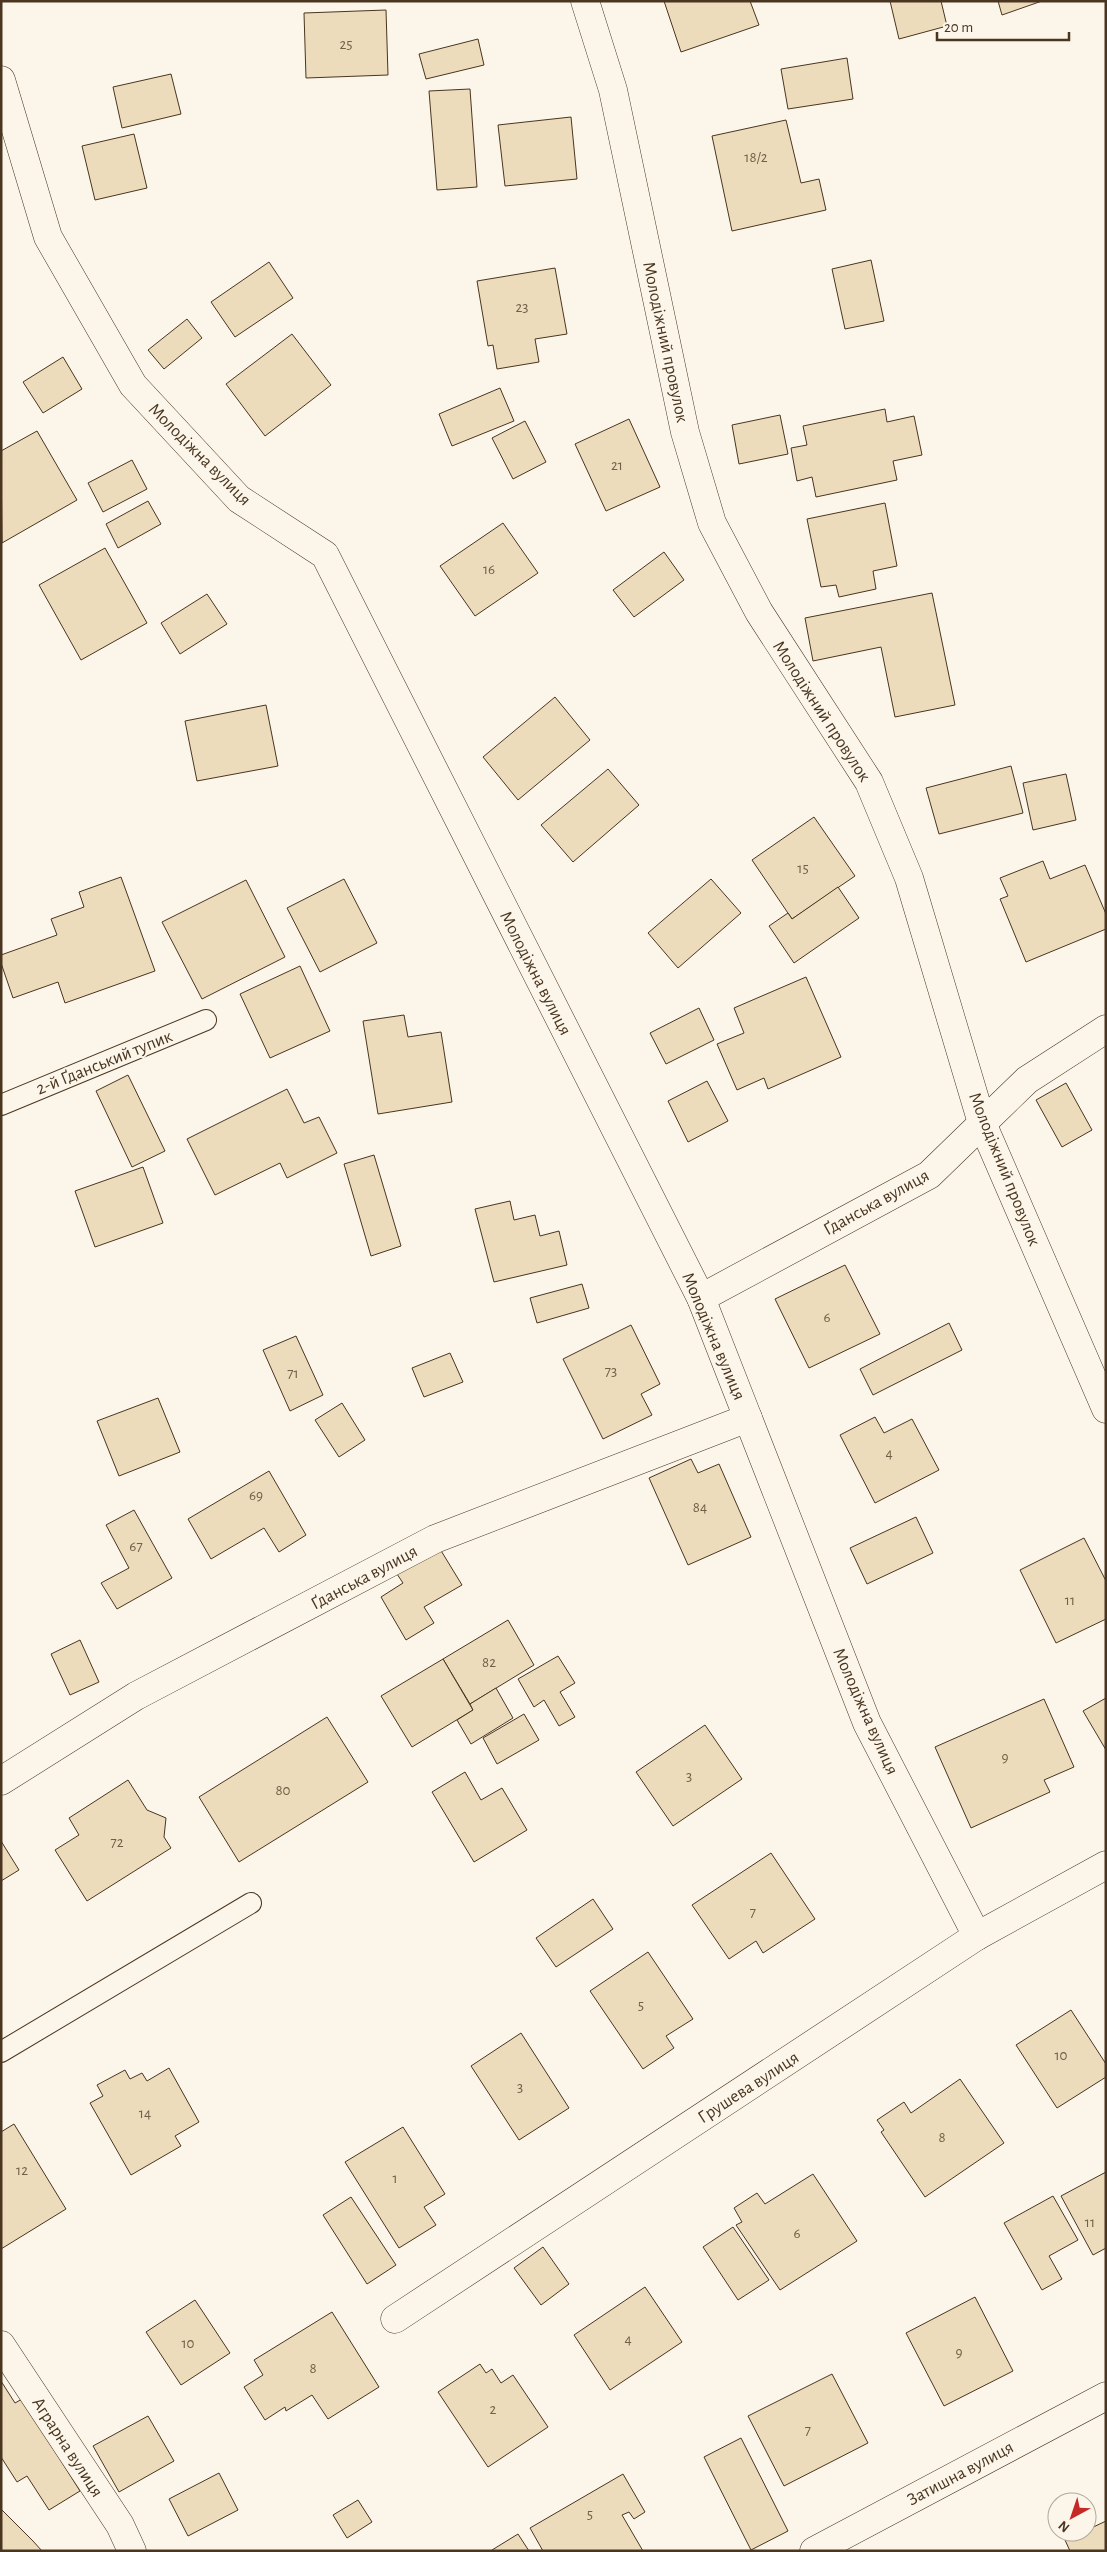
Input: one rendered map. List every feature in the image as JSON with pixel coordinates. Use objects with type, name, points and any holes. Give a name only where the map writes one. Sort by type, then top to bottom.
[{"type":"street","name":"Молодіжний провулок","points":[[585,1],[613,90],[685,432],[712,523],[759,612],[869,782],[909,878],[982,1123],[1106,1409]]},
{"type":"street","name":"Молодіжна вулиця","points":[[1,80],[48,237],[133,386],[240,499],[325,555],[701,1298],[867,1723],[977,1936]]},
{"type":"street","name":"Ґданська вулиця","points":[[701,1298],[928,1175],[1027,1080],[1106,1029]]},
{"type":"street","name":"Ґданська вулиця","points":[[1,1781],[136,1696],[435,1539],[748,1418]]},
{"type":"street","name":"Грушева вулиця","points":[[395,2319],[977,1936],[1106,1865]]},
{"type":"street","name":"Аграрна вулиця","points":[[1,2345],[120,2525],[132,2551]]},
{"type":"street","name":"Затишна вулиця","points":[[814,2551],[1106,2396]]},
{"type":"lane","name":"2-й Ґданський тупик","points":[[1,1104],[206,1020]]},
{"type":"lane","points":[[1,2052],[252,1903]]},
{"type":"building","points":[[664,1],[750,1],[759,25],[681,52]]},
{"type":"building","points":[[890,1],[941,1],[947,26],[899,39]]},
{"type":"building","points":[[998,1],[1042,1],[1002,15]]},
{"type":"building","points":[[386,10],[388,75],[306,78],[304,13]]},
{"type":"building","points":[[478,39],[484,65],[426,79],[419,54]]},
{"type":"building","points":[[847,58],[853,99],[788,109],[781,69]]},
{"type":"building","points":[[171,74],[181,114],[122,128],[113,87]]},
{"type":"building","points":[[470,89],[477,187],[437,190],[429,91]]},
{"type":"building","points":[[571,117],[577,179],[505,186],[498,125]]},
{"type":"building","points":[[786,120],[801,183],[819,179],[826,210],[732,231],[712,136]]},
{"type":"building","points":[[134,134],[147,188],[95,200],[82,146]]},
{"type":"building","points":[[871,260],[884,321],[845,329],[832,269]]},
{"type":"building","points":[[269,262],[293,298],[235,337],[211,302]]},
{"type":"building","points":[[555,268],[567,334],[535,339],[539,362],[497,369],[493,345],[488,346],[477,281]]},
{"type":"building","points":[[187,319],[202,338],[164,369],[148,350]]},
{"type":"building","points":[[292,334],[331,385],[265,436],[226,384]]},
{"type":"building","points":[[63,357],[82,389],[43,413],[23,382]]},
{"type":"building","points":[[500,388],[514,421],[452,446],[439,414]]},
{"type":"building","points":[[885,409],[887,422],[914,416],[922,455],[893,461],[897,480],[816,497],[812,477],[797,481],[791,448],[807,445],[803,426]]},
{"type":"building","points":[[780,415],[788,454],[739,464],[732,425]]},
{"type":"building","points":[[629,419],[660,487],[606,511],[575,444]]},
{"type":"building","points":[[525,421],[546,462],[513,479],[492,438]]},
{"type":"building","points":[[37,431],[77,500],[2,543],[1,451]]},
{"type":"building","points":[[132,460],[147,489],[103,512],[88,483]]},
{"type":"building","points":[[148,501],[161,524],[118,548],[106,524]]},
{"type":"building","points":[[885,503],[897,566],[873,571],[876,589],[839,597],[836,585],[821,587],[807,519]]},
{"type":"building","points":[[503,523],[538,573],[475,616],[440,566]]},
{"type":"building","points":[[105,548],[147,623],[81,660],[39,585]]},
{"type":"building","points":[[664,552],[684,580],[634,617],[613,590]]},
{"type":"building","points":[[932,593],[955,705],[895,717],[881,647],[813,661],[805,618]]},
{"type":"building","points":[[207,594],[227,624],[180,654],[161,623]]},
{"type":"building","points":[[555,697],[590,740],[518,800],[483,757]]},
{"type":"building","points":[[266,705],[278,766],[197,781],[185,721]]},
{"type":"building","points":[[1011,766],[1023,813],[939,834],[926,788]]},
{"type":"building","points":[[608,769],[639,805],[573,862],[541,825]]},
{"type":"building","points":[[1066,774],[1076,820],[1033,830],[1023,783]]},
{"type":"building","points":[[814,817],[855,876],[792,919],[752,860]]},
{"type":"building","points":[[1043,861],[1050,879],[1085,865],[1106,914],[1106,929],[1026,962],[1000,899],[1008,896],[1000,878]]},
{"type":"building","points":[[121,877],[155,971],[65,1003],[58,982],[13,998],[1,963],[1,955],[57,935],[51,919],[84,907],[79,892]]},
{"type":"building","points":[[344,879],[377,943],[320,972],[287,908]]},
{"type":"building","points":[[711,879],[741,913],[678,968],[648,933]]},
{"type":"building","points":[[246,880],[285,957],[202,999],[162,922]]},
{"type":"building","points":[[838,887],[859,918],[794,963],[769,926],[788,913],[792,919]]},
{"type":"building","points":[[300,966],[330,1031],[270,1058],[240,994]]},
{"type":"building","points":[[806,977],[841,1057],[768,1089],[764,1078],[737,1090],[717,1044],[744,1033],[734,1008]]},
{"type":"building","points":[[699,1008],[714,1040],[666,1064],[650,1033]]},
{"type":"building","points":[[404,1015],[408,1037],[441,1032],[452,1102],[378,1114],[363,1021]]},
{"type":"building","points":[[128,1075],[165,1151],[132,1167],[96,1091]]},
{"type":"building","points":[[707,1081],[728,1121],[688,1142],[668,1101]]},
{"type":"building","points":[[1066,1083],[1092,1130],[1062,1147],[1036,1100]]},
{"type":"building","points":[[287,1089],[304,1123],[319,1117],[337,1153],[287,1178],[280,1163],[215,1195],[187,1139]]},
{"type":"building","points":[[374,1155],[401,1246],[371,1256],[344,1164]]},
{"type":"building","points":[[143,1167],[163,1223],[95,1247],[75,1191]]},
{"type":"building","points":[[510,1201],[514,1220],[535,1215],[540,1236],[559,1231],[567,1265],[494,1282],[475,1209]]},
{"type":"building","points":[[845,1265],[880,1334],[809,1368],[775,1299]]},
{"type":"building","points":[[582,1284],[589,1308],[537,1323],[530,1298]]},
{"type":"building","points":[[949,1323],[962,1350],[873,1395],[860,1369]]},
{"type":"building","points":[[631,1325],[660,1384],[641,1394],[652,1415],[603,1439],[563,1359]]},
{"type":"building","points":[[296,1336],[323,1395],[290,1411],[263,1350]]},
{"type":"building","points":[[450,1353],[463,1382],[424,1397],[412,1368]]},
{"type":"building","points":[[158,1398],[180,1452],[119,1476],[97,1421]]},
{"type":"building","points":[[342,1403],[365,1440],[339,1457],[315,1420]]},
{"type":"building","points":[[875,1417],[884,1433],[912,1419],[939,1470],[875,1503],[840,1435]]},
{"type":"building","points":[[691,1459],[698,1473],[719,1464],[751,1537],[688,1565],[649,1478]]},
{"type":"building","points":[[269,1471],[306,1535],[279,1552],[264,1528],[211,1559],[188,1519]]},
{"type":"building","points":[[134,1510],[172,1578],[117,1609],[101,1583],[129,1568],[106,1525]]},
{"type":"building","points":[[916,1517],[933,1553],[867,1584],[850,1548]]},
{"type":"building","points":[[1084,1538],[1106,1581],[1106,1619],[1056,1643],[1020,1570]]},
{"type":"building","points":[[440,1549],[462,1585],[424,1607],[434,1623],[406,1640],[381,1597],[403,1583],[397,1574]]},
{"type":"building","points":[[508,1620],[534,1665],[470,1704],[443,1659]]},
{"type":"building","points":[[80,1640],[99,1682],[70,1695],[51,1654]]},
{"type":"building","points":[[558,1656],[575,1683],[560,1692],[575,1717],[559,1726],[544,1700],[534,1707],[518,1679]]},
{"type":"building","points":[[443,1659],[473,1710],[412,1747],[381,1696]]},
{"type":"building","points":[[496,1688],[513,1718],[471,1744],[457,1720],[473,1710],[470,1704]]},
{"type":"building","points":[[1106,1698],[1106,1750],[1083,1711]]},
{"type":"building","points":[[1044,1699],[1074,1767],[1044,1780],[1050,1792],[971,1828],[935,1747]]},
{"type":"building","points":[[524,1714],[539,1740],[497,1764],[483,1738]]},
{"type":"building","points":[[327,1717],[368,1782],[239,1862],[199,1797]]},
{"type":"building","points":[[705,1725],[742,1779],[673,1826],[636,1772]]},
{"type":"building","points":[[465,1772],[481,1800],[502,1788],[527,1830],[474,1862],[432,1792]]},
{"type":"building","points":[[128,1780],[147,1810],[166,1818],[164,1837],[171,1848],[87,1901],[55,1850],[79,1835],[69,1818]]},
{"type":"building","points":[[1,1841],[19,1870],[1,1881]]},
{"type":"building","points":[[771,1853],[815,1919],[763,1953],[756,1941],[729,1959],[692,1905]]},
{"type":"building","points":[[593,1899],[613,1929],[556,1967],[536,1938]]},
{"type":"building","points":[[648,1952],[693,2019],[666,2036],[674,2048],[643,2069],[590,1991]]},
{"type":"building","points":[[1071,2010],[1106,2064],[1106,2077],[1057,2108],[1016,2045]]},
{"type":"building","points":[[521,2033],[569,2108],[519,2140],[471,2066]]},
{"type":"building","points":[[169,2068],[199,2122],[175,2136],[181,2146],[131,2175],[90,2103],[103,2096],[97,2085],[125,2070],[130,2079],[142,2073],[147,2081]]},
{"type":"building","points":[[960,2079],[1004,2143],[925,2197],[881,2132],[884,2130],[877,2120],[904,2102],[911,2113]]},
{"type":"building","points":[[14,2124],[66,2209],[1,2249],[1,2132]]},
{"type":"building","points":[[403,2127],[445,2194],[424,2207],[436,2225],[399,2248],[345,2162]]},
{"type":"building","points":[[1106,2172],[1106,2248],[1093,2255],[1061,2196]]},
{"type":"building","points":[[813,2174],[857,2241],[780,2290],[736,2225],[742,2222],[734,2208],[757,2193],[765,2204]]},
{"type":"building","points":[[1053,2196],[1078,2240],[1049,2256],[1062,2279],[1042,2290],[1004,2223]]},
{"type":"building","points":[[351,2197],[396,2265],[367,2284],[323,2215]]},
{"type":"building","points":[[733,2227],[769,2280],[738,2300],[703,2247]]},
{"type":"building","points":[[543,2247],[569,2284],[541,2305],[514,2268]]},
{"type":"building","points":[[645,2287],[682,2342],[610,2390],[574,2335]]},
{"type":"building","points":[[975,2297],[1013,2371],[944,2406],[906,2333]]},
{"type":"building","points":[[195,2300],[230,2353],[181,2385],[146,2332]]},
{"type":"building","points":[[332,2312],[379,2387],[328,2419],[312,2395],[286,2411],[285,2407],[265,2420],[244,2387],[263,2375],[254,2360]]},
{"type":"building","points":[[480,2364],[486,2373],[492,2369],[501,2383],[513,2375],[548,2427],[488,2467],[438,2392]]},
{"type":"building","points":[[832,2374],[868,2443],[784,2486],[748,2416]]},
{"type":"building","points":[[1,2381],[15,2403],[22,2399],[80,2491],[49,2510],[27,2476],[17,2482],[1,2457]]},
{"type":"building","points":[[148,2416],[174,2461],[119,2492],[93,2446]]},
{"type":"building","points":[[741,2438],[788,2531],[751,2550],[704,2457]]},
{"type":"building","points":[[219,2473],[238,2510],[188,2536],[169,2499]]},
{"type":"building","points":[[623,2474],[645,2512],[634,2519],[629,2512],[622,2515],[643,2551],[543,2551],[530,2528]]},
{"type":"building","points":[[358,2500],[372,2522],[347,2538],[333,2515]]},
{"type":"building","points":[[1,2509],[33,2541],[42,2551],[1,2551]]},
{"type":"building","points":[[1106,2521],[1106,2551],[1070,2551],[1066,2542],[1097,2542],[1097,2525]]},
{"type":"building","points":[[518,2534],[529,2551],[492,2550]]}]
